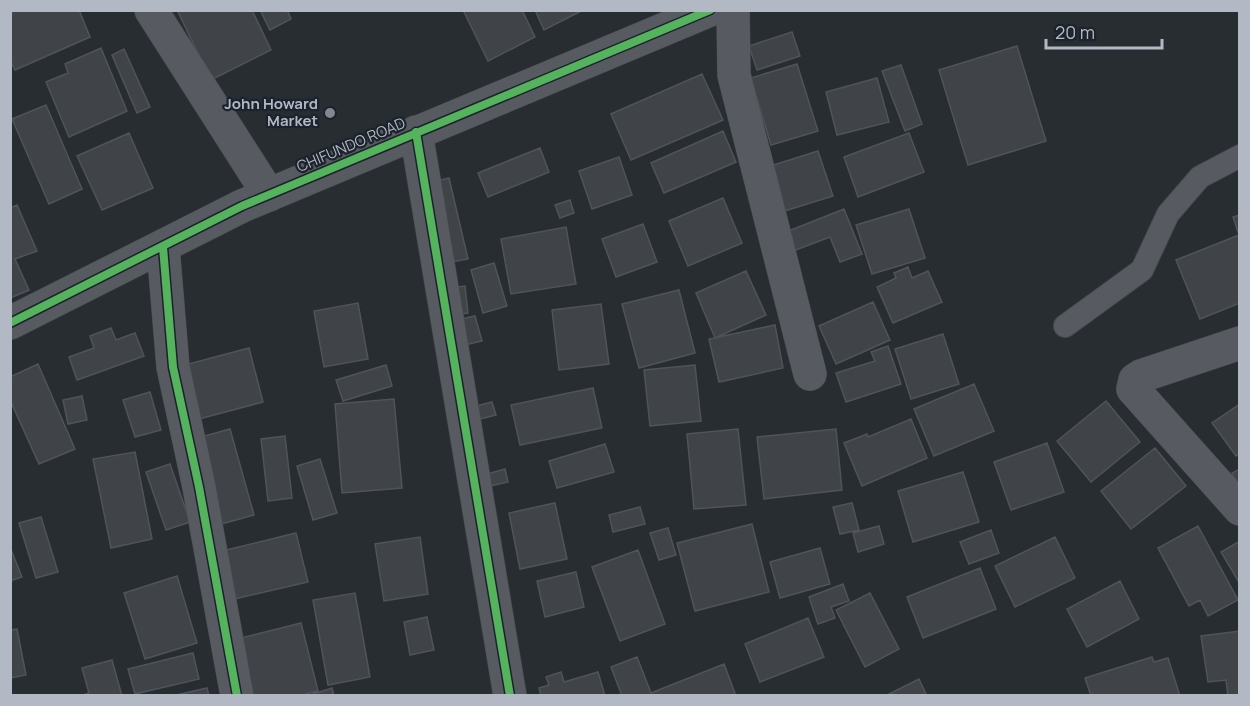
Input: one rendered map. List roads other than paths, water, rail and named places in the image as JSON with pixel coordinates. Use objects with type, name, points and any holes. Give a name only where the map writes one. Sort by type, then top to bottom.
[{"type":"street","points":[[151,10],[269,195]]},
{"type":"street","name":"CHIFUNDO ROAD","points":[[10,323],[269,195],[416,132],[666,19],[710,10]]},
{"type":"street","points":[[733,10],[734,75],[810,374]]},
{"type":"street","points":[[416,132],[510,696]]},
{"type":"street","points":[[163,247],[173,367],[199,487],[237,696]]},
{"type":"street","points":[[1239,343],[1140,376],[1135,380],[1134,389],[1239,509]]},
{"type":"lane","points":[[1065,326],[1142,270],[1168,214],[1200,177],[1239,156]]},
{"type":"place","name":"John Howard Market","points":[[330,113]]}]
